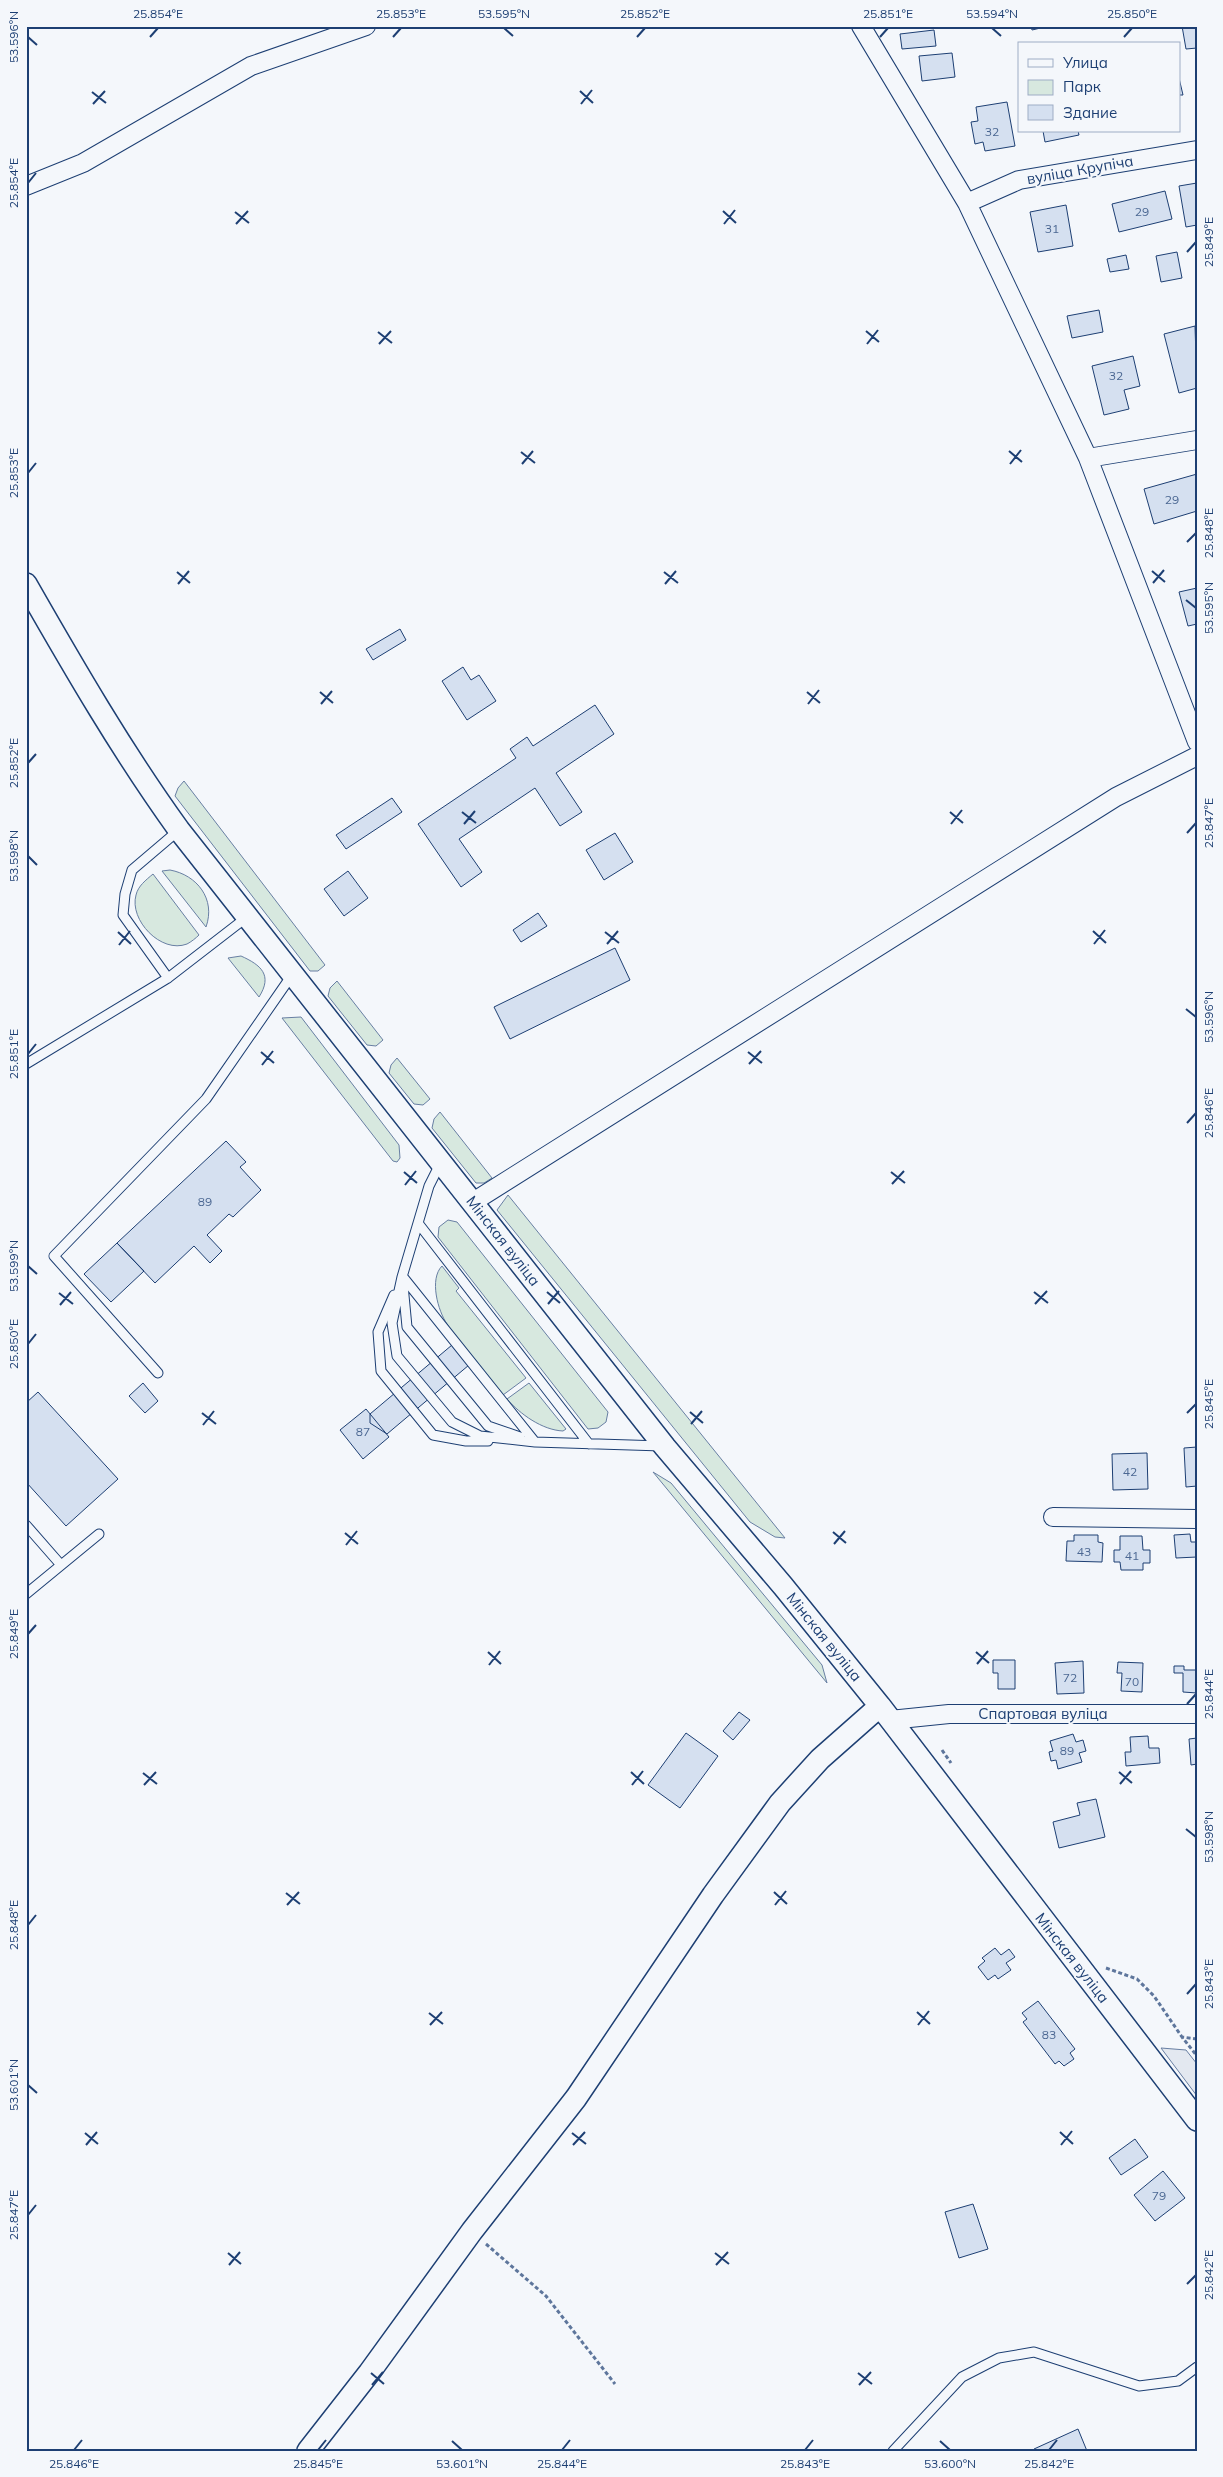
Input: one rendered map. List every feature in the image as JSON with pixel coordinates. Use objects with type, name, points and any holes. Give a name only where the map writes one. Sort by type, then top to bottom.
[{"type":"street","points":[[26,186],[83,163],[251,66],[366,26]]},
{"type":"street","points":[[861,26],[967,203],[1088,458],[1197,742]]},
{"type":"street","name":"вуліца Крупіча","points":[[967,203],[1019,180],[1197,150]]},
{"type":"street","points":[[1088,458],[1197,440]]},
{"type":"street","name":"Мінская вуліца","points":[[26,584],[82,683],[151,792],[179,830],[440,1164],[473,1202],[665,1447],[783,1586],[885,1713],[1197,2120]]},
{"type":"street","points":[[473,1202],[1116,797],[1197,756]]},
{"type":"street","points":[[1053,1516],[1197,1519]]},
{"type":"street","points":[[308,2451],[369,2373],[472,2232],[576,2098],[713,1895],[780,1803],[820,1759],[885,1713]]},
{"type":"street","name":"Спартовая вуліца","points":[[885,1713],[1197,1714]]},
{"type":"lane","points":[[168,978],[123,916],[125,894],[132,870],[179,830]]},
{"type":"lane","points":[[26,1064],[168,978],[247,917]]},
{"type":"lane","points":[[158,1373],[54,1256],[206,1099],[292,976]]},
{"type":"lane","points":[[440,1164],[430,1186],[402,1277],[392,1323],[397,1356],[452,1422],[480,1436],[534,1442]]},
{"type":"lane","points":[[418,1223],[588,1444]]},
{"type":"lane","points":[[402,1277],[534,1442]]},
{"type":"lane","points":[[402,1277],[407,1327],[488,1426],[534,1442]]},
{"type":"lane","points":[[402,1277],[378,1332],[381,1371],[434,1435],[466,1441],[665,1447]]},
{"type":"lane","points":[[26,1525],[61,1565]]},
{"type":"lane","points":[[26,1594],[99,1534]]},
{"type":"lane","points":[[893,2451],[962,2377],[999,2358],[1034,2352],[1139,2386],[1178,2381],[1197,2367]]},
{"type":"path","points":[[942,1750],[953,1766]]},
{"type":"path","points":[[1101,1961],[1107,1969],[1137,1978],[1154,1996],[1197,2056]]},
{"type":"path","points":[[1182,2037],[1197,2040]]},
{"type":"path","points":[[472,2232],[546,2296],[615,2384]]},
{"type":"green space","points":[[184,781],[325,965],[318,971],[310,971],[175,796],[178,788]]},
{"type":"green space","points":[[170,870],[188,877],[202,890],[208,907],[206,927],[162,871]]},
{"type":"green space","points":[[153,874],[199,935],[187,944],[177,946],[167,944],[158,939],[149,933],[137,915],[135,905],[137,892]]},
{"type":"green space","points":[[241,956],[254,963],[263,972],[265,983],[259,997],[228,958]]},
{"type":"green space","points":[[337,981],[383,1040],[376,1046],[367,1045],[328,996],[330,988]]},
{"type":"green space","points":[[301,1017],[399,1145],[400,1158],[397,1162],[393,1161],[282,1018]]},
{"type":"green space","points":[[397,1058],[430,1099],[423,1105],[414,1104],[389,1073],[391,1065]]},
{"type":"green space","points":[[440,1112],[492,1178],[484,1183],[476,1183],[432,1128],[434,1119]]},
{"type":"green space","points":[[508,1195],[785,1538],[775,1537],[750,1522],[497,1210]]},
{"type":"green space","points":[[448,1220],[457,1222],[608,1412],[606,1422],[598,1428],[588,1429],[438,1237],[439,1227]]},
{"type":"green space","points":[[442,1266],[459,1288],[456,1291],[526,1378],[503,1395],[453,1333],[444,1318],[438,1303],[435,1287],[438,1272]]},
{"type":"green space","points":[[529,1383],[566,1429],[563,1431],[555,1430],[539,1424],[518,1410],[507,1399]]},
{"type":"green space","points":[[653,1472],[671,1483],[822,1665],[827,1683]]},
{"type":"shaded area","points":[[1161,2048],[1186,2050],[1197,2064],[1197,2096]]},
{"type":"building","points":[[1031,26],[1049,26],[1032,30]]},
{"type":"building","points":[[1182,26],[1197,26],[1197,48],[1186,49]]},
{"type":"building","points":[[934,30],[936,46],[902,49],[900,34]]},
{"type":"building","points":[[952,53],[955,77],[922,81],[919,56]]},
{"type":"building","points":[[1180,82],[1183,95],[1180,95]]},
{"type":"building","points":[[1007,102],[1015,146],[985,151],[983,142],[975,144],[971,122],[978,121],[976,107]]},
{"type":"building","points":[[1043,132],[1078,132],[1079,135],[1045,142]]},
{"type":"building","points":[[1197,183],[1197,225],[1186,227],[1179,186]]},
{"type":"building","points":[[1165,191],[1172,219],[1119,232],[1112,204]]},
{"type":"building","points":[[1066,205],[1073,246],[1038,252],[1030,212]]},
{"type":"building","points":[[1177,252],[1182,278],[1161,282],[1156,256]]},
{"type":"building","points":[[1126,255],[1129,269],[1110,272],[1107,259]]},
{"type":"building","points":[[1099,310],[1103,332],[1072,338],[1067,316]]},
{"type":"building","points":[[1195,326],[1197,388],[1179,393],[1164,334]]},
{"type":"building","points":[[1133,356],[1140,386],[1124,390],[1129,409],[1104,415],[1092,366]]},
{"type":"building","points":[[1197,474],[1197,511],[1154,524],[1144,489]]},
{"type":"building","points":[[1197,588],[1197,624],[1188,626],[1179,592]]},
{"type":"building","points":[[400,629],[406,640],[373,660],[366,649]]},
{"type":"building","points":[[463,667],[471,680],[479,675],[496,701],[467,720],[442,681]]},
{"type":"building","points":[[595,705],[614,734],[556,773],[582,812],[560,826],[535,788],[459,839],[482,872],[461,887],[418,824],[516,758],[510,749],[527,737],[533,746]]},
{"type":"building","points":[[392,798],[402,812],[346,849],[336,835]]},
{"type":"building","points":[[615,833],[633,862],[604,880],[586,850]]},
{"type":"building","points":[[348,871],[368,898],[344,916],[324,889]]},
{"type":"building","points":[[538,913],[547,926],[521,942],[513,930]]},
{"type":"building","points":[[615,948],[630,980],[510,1039],[494,1007]]},
{"type":"building","points":[[226,1141],[246,1162],[240,1167],[261,1190],[233,1217],[229,1214],[207,1235],[222,1251],[210,1263],[194,1246],[155,1283],[117,1243]]},
{"type":"building","points":[[117,1243],[144,1271],[111,1302],[84,1274]]},
{"type":"building","points":[[452,1345],[469,1365],[387,1434],[370,1423],[370,1414]]},
{"type":"building","points":[[143,1383],[158,1401],[145,1413],[129,1396]]},
{"type":"building","points":[[38,1392],[118,1479],[66,1526],[26,1482],[26,1403]]},
{"type":"building","points":[[366,1409],[389,1437],[363,1459],[340,1430]]},
{"type":"building","points":[[1197,1447],[1197,1486],[1186,1487],[1184,1448]]},
{"type":"building","points":[[1147,1453],[1148,1489],[1113,1490],[1112,1454]]},
{"type":"building","points":[[1190,1534],[1191,1542],[1197,1542],[1197,1557],[1176,1558],[1174,1535]]},
{"type":"building","points":[[1074,1535],[1098,1535],[1098,1542],[1103,1543],[1102,1562],[1066,1561],[1067,1541],[1074,1541]]},
{"type":"building","points":[[1120,1536],[1142,1536],[1143,1550],[1150,1550],[1150,1563],[1143,1563],[1143,1570],[1121,1570],[1120,1562],[1114,1562],[1114,1550],[1120,1550]]},
{"type":"building","points":[[993,1660],[1015,1660],[1015,1689],[998,1689],[998,1673],[993,1673]]},
{"type":"building","points":[[1083,1661],[1084,1693],[1057,1694],[1055,1663]]},
{"type":"building","points":[[1118,1662],[1143,1663],[1142,1692],[1121,1691],[1122,1673],[1117,1673]]},
{"type":"building","points":[[1174,1666],[1184,1666],[1184,1670],[1197,1670],[1197,1693],[1183,1692],[1183,1673],[1174,1673]]},
{"type":"building","points":[[739,1712],[750,1720],[733,1740],[723,1731]]},
{"type":"building","points":[[686,1733],[718,1756],[680,1808],[648,1785]]},
{"type":"building","points":[[1073,1734],[1076,1742],[1083,1740],[1086,1751],[1079,1753],[1082,1762],[1058,1769],[1056,1760],[1051,1761],[1049,1752],[1053,1751],[1050,1741]]},
{"type":"building","points":[[1148,1736],[1149,1748],[1159,1748],[1160,1763],[1126,1766],[1125,1752],[1131,1752],[1130,1737]]},
{"type":"building","points":[[1197,1738],[1197,1764],[1191,1765],[1189,1739]]},
{"type":"building","points":[[1096,1799],[1105,1837],[1059,1848],[1053,1822],[1080,1815],[1077,1803]]},
{"type":"building","points":[[995,1948],[1001,1955],[1009,1949],[1015,1957],[1006,1963],[1011,1970],[998,1979],[995,1975],[988,1980],[978,1967],[985,1961],[982,1958]]},
{"type":"building","points":[[1038,2001],[1075,2049],[1070,2053],[1074,2059],[1064,2066],[1059,2061],[1055,2064],[1023,2022],[1027,2019],[1022,2013]]},
{"type":"building","points":[[1135,2139],[1148,2157],[1121,2175],[1109,2158]]},
{"type":"building","points":[[1163,2171],[1185,2198],[1155,2221],[1134,2195]]},
{"type":"building","points":[[973,2204],[988,2249],[959,2258],[945,2212]]},
{"type":"building","points":[[1078,2429],[1087,2451],[1035,2451],[1034,2449]]}]
